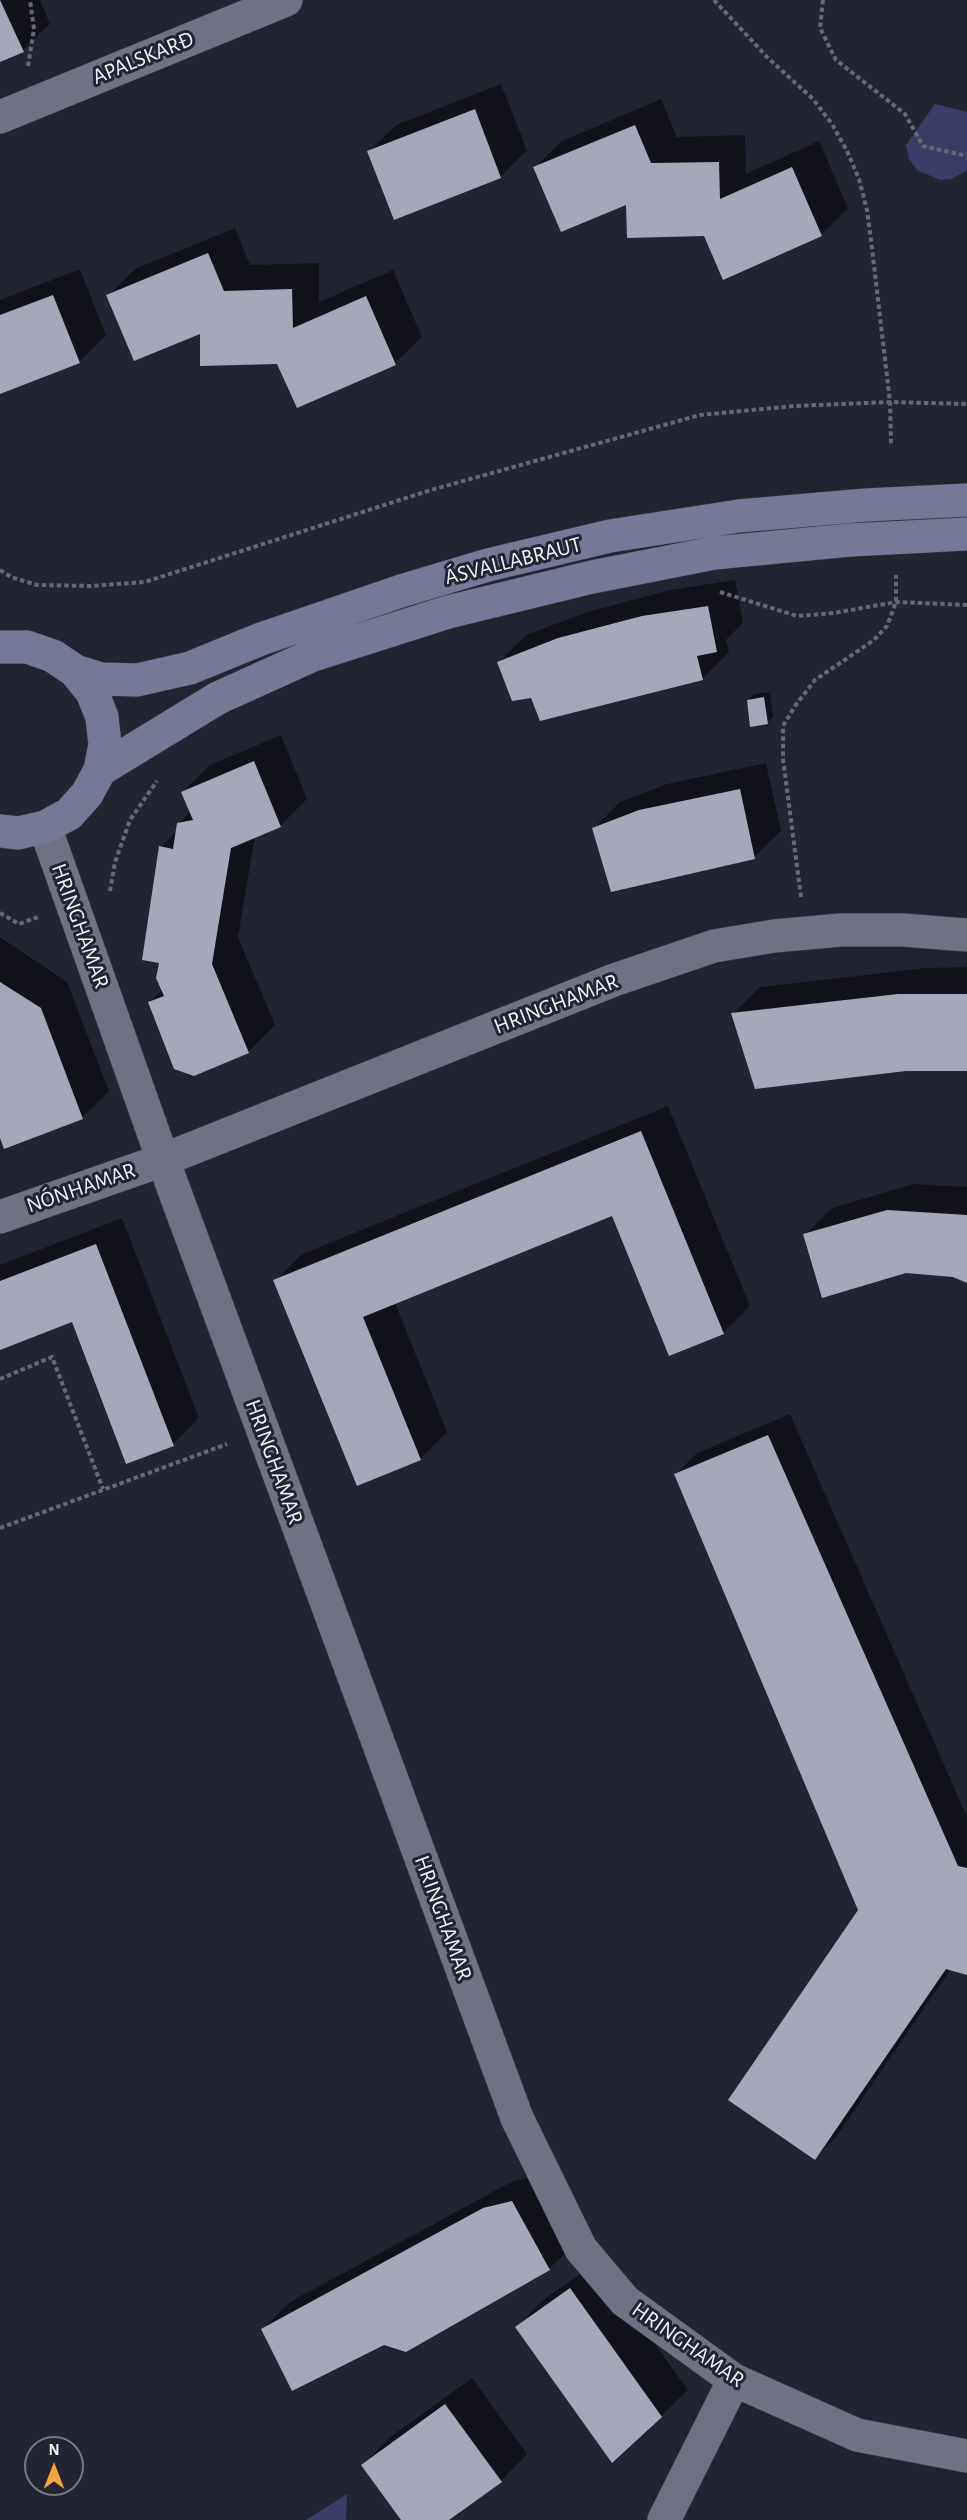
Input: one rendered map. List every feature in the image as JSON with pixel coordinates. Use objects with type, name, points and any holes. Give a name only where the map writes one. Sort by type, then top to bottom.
[{"type":"main road","name":"ÁSVALLABRAUT","points":[[75,671],[101,679],[137,680],[190,668],[261,639],[401,591],[488,565],[610,536],[739,516],[866,505],[967,501]]},
{"type":"main road","name":"ÁSVALLABRAUT","points":[[100,770],[218,698],[313,655],[448,612],[592,577],[714,553],[850,540],[967,534]]},
{"type":"main road","points":[[0,647],[27,647],[53,656],[75,671],[92,692],[102,717],[105,744],[100,770],[87,794],[69,813],[45,827],[18,833],[0,831]]},
{"type":"street","name":"APALSKARÐ","points":[[11,112],[286,0]]},
{"type":"street","name":"HRINGHAMAR","points":[[45,827],[163,1160],[517,2118],[581,2248],[625,2301],[734,2380],[857,2435],[967,2456]]},
{"type":"street","name":"HRINGHAMAR","points":[[163,1160],[614,980],[714,946],[841,930],[903,930],[967,935]]},
{"type":"street","name":"NÓNHAMAR","points":[[0,1217],[163,1160]]},
{"type":"street","points":[[664,2520],[734,2380]]},
{"type":"path","points":[[11,112],[34,29],[30,0]]},
{"type":"path","points":[[714,0],[767,57],[813,99],[832,124],[859,179],[867,210],[890,402],[891,444]]},
{"type":"path","points":[[823,0],[820,28],[836,60],[905,114],[923,146],[967,156]]},
{"type":"path","points":[[0,570],[11,577],[37,585],[91,586],[145,582],[431,490],[584,446],[700,416],[794,406],[890,402],[967,404]]},
{"type":"path","points":[[806,934],[783,759],[783,726],[815,680],[874,640],[887,626],[896,602],[896,575]]},
{"type":"path","points":[[713,590],[758,606],[797,616],[834,613],[896,602],[967,605]]},
{"type":"path","points":[[0,913],[19,924],[110,892],[116,862],[130,820],[162,774]]},
{"type":"path","points":[[0,1379],[52,1357],[103,1490]]},
{"type":"path","points":[[0,1528],[262,1430]]},
{"type":"shaded area","points":[[935,104],[967,112],[967,170],[952,179],[940,180],[917,170],[909,159],[906,145]]},
{"type":"shaded area","points":[[347,2494],[346,2520],[306,2520]]},
{"type":"building","points":[[0,0],[24,52],[0,62]]},
{"type":"building","points":[[475,109],[501,178],[394,220],[367,151]]},
{"type":"building","points":[[635,125],[651,163],[719,162],[720,199],[792,167],[822,236],[723,280],[704,236],[627,238],[626,205],[561,232],[533,167]]},
{"type":"building","points":[[208,253],[224,291],[292,289],[293,328],[366,296],[396,365],[297,408],[277,364],[200,366],[200,334],[134,361],[106,295]]},
{"type":"building","points":[[53,295],[80,363],[0,394],[0,315]]},
{"type":"building","points":[[708,606],[717,652],[697,656],[703,680],[540,721],[531,698],[512,701],[497,662],[558,638],[642,616]]},
{"type":"building","points":[[764,697],[768,724],[750,727],[747,700]]},
{"type":"building","points":[[254,761],[281,827],[231,848],[212,964],[249,1053],[194,1076],[174,1069],[148,1002],[164,996],[156,978],[159,963],[142,960],[159,846],[173,849],[177,823],[193,820],[181,792]]},
{"type":"building","points":[[740,789],[755,859],[611,892],[592,828],[639,810]]},
{"type":"building","points":[[0,982],[41,1008],[83,1119],[4,1149],[0,1138]]},
{"type":"building","points":[[898,994],[967,994],[967,1071],[906,1071],[755,1089],[731,1013]]},
{"type":"building","points":[[641,1131],[724,1334],[669,1356],[612,1216],[363,1317],[421,1460],[357,1486],[273,1280]]},
{"type":"building","points":[[887,1210],[967,1215],[967,1283],[953,1277],[906,1273],[822,1298],[803,1234]]},
{"type":"building","points":[[96,1244],[174,1446],[126,1464],[72,1322],[0,1350],[0,1281]]},
{"type":"building","points":[[768,1435],[958,1866],[967,1868],[967,1975],[946,1969],[815,2160],[728,2100],[858,1910],[674,1474]]},
{"type":"building","points":[[512,2201],[550,2270],[406,2352],[384,2345],[292,2391],[261,2329],[483,2208]]},
{"type":"building","points":[[570,2288],[662,2417],[612,2463],[515,2327]]},
{"type":"building","points":[[445,2404],[502,2482],[449,2520],[401,2520],[361,2465]]}]
